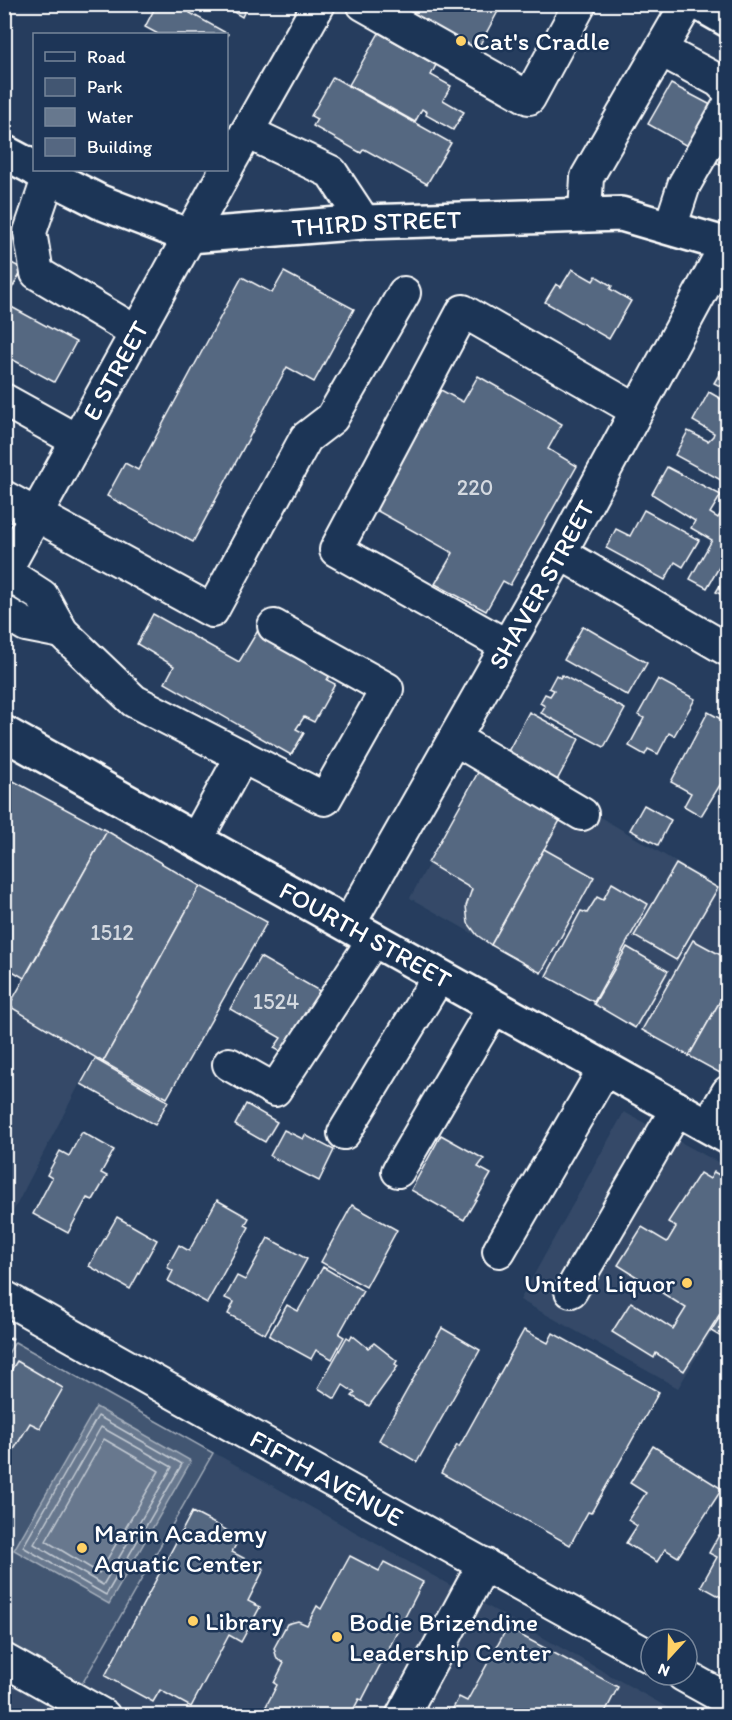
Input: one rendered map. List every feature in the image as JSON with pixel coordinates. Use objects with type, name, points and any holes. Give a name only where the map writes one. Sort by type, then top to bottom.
[{"type":"main road","points":[[700,4],[728,20]]},
{"type":"main road","name":"THIRD STREET","points":[[4,152],[33,167]]},
{"type":"main road","name":"THIRD STREET","points":[[40,171],[100,202],[189,236],[364,222],[585,213],[621,214],[727,244]]},
{"type":"main road","name":"FOURTH STREET","points":[[4,733],[718,1131]]},
{"type":"street","name":"E STREET","points":[[228,165],[319,4]]},
{"type":"street","points":[[363,4],[529,98],[573,7]]},
{"type":"street","points":[[585,213],[587,177],[687,4]]},
{"type":"street","points":[[660,50],[719,81],[728,90]]},
{"type":"street","points":[[670,228],[684,185],[728,107]]},
{"type":"street","points":[[247,132],[331,172],[364,222]]},
{"type":"street","points":[[40,171],[30,232],[37,273],[136,332]]},
{"type":"street","name":"E STREET","points":[[5,573],[225,171]]},
{"type":"street","name":"SHAVER STREET","points":[[230,1064],[275,1090],[361,932],[454,739],[560,553],[727,244]]},
{"type":"street","points":[[4,497],[212,611],[306,438],[332,418],[404,293]]},
{"type":"street","points":[[507,646],[336,550],[463,311],[636,410]]},
{"type":"street","points":[[4,400],[76,440]]},
{"type":"street","points":[[560,553],[728,650]]},
{"type":"street","points":[[5,573],[42,596],[62,632],[134,701],[326,799],[387,689],[274,626]]},
{"type":"street","points":[[4,612],[26,625],[62,632]]},
{"type":"street","points":[[454,739],[582,814]]},
{"type":"street","points":[[196,840],[242,756]]},
{"type":"street","points":[[344,1133],[439,976]]},
{"type":"street","points":[[398,1171],[494,1006]]},
{"type":"street","points":[[498,1251],[605,1068]]},
{"type":"street","points":[[718,1131],[728,1092]]},
{"type":"street","points":[[571,1291],[677,1109]]},
{"type":"street","name":"FIFTH AVENUE","points":[[4,1298],[192,1405],[348,1487],[639,1650]]},
{"type":"street","points":[[402,1716],[484,1564]]},
{"type":"street","points":[[4,1660],[104,1716]]},
{"type":"street","points":[[699,1684],[728,1700]]},
{"type":"path","points":[[4,1349],[13,1334]]},
{"type":"shaded area","points":[[490,752],[727,892],[727,1077],[410,898]]},
{"type":"shaded area","points":[[15,1009],[94,1056],[5,1227],[5,1030]]},
{"type":"shaded area","points":[[624,1112],[727,1167],[727,1306],[678,1388],[520,1300]]},
{"type":"shaded area","points":[[15,1342],[681,1715],[5,1716],[4,1360]]},
{"type":"green space","name":"Marin Academy Aquatic Center","points":[[15,1342],[213,1453],[82,1684],[5,1642],[4,1360]]},
{"type":"water","points":[[96,1407],[191,1461],[109,1604],[14,1550]]},
{"type":"building","points":[[157,4],[190,4],[193,6],[190,13],[226,33],[156,33],[145,27]]},
{"type":"building","points":[[220,4],[248,4],[242,17]]},
{"type":"building","name":"Cat's Cradle","points":[[378,4],[502,4],[472,59]]},
{"type":"building","points":[[379,33],[436,65],[431,75],[451,86],[443,100],[464,112],[453,130],[426,115],[427,112],[422,109],[415,122],[349,85]]},
{"type":"building","points":[[333,77],[451,143],[427,184],[364,149],[361,153],[313,126],[317,119],[311,116]]},
{"type":"building","points":[[671,84],[728,114],[728,169],[648,124]]},
{"type":"building","points":[[4,259],[23,269],[4,302]]},
{"type":"building","points":[[572,269],[593,281],[596,276],[612,286],[610,289],[631,301],[609,339],[545,302],[556,284],[561,287]]},
{"type":"building","points":[[284,272],[354,309],[314,382],[287,367],[193,542],[107,496],[125,463],[138,470],[242,277],[272,293]]},
{"type":"building","points":[[4,303],[76,342],[54,382],[4,355]]},
{"type":"building","points":[[728,359],[728,390],[714,383]]},
{"type":"building","points":[[478,376],[562,424],[548,449],[577,466],[510,585],[503,581],[486,611],[435,584],[453,553],[374,509],[413,439],[405,435],[419,411],[427,415],[441,390],[463,402]]},
{"type":"building","points":[[709,392],[728,403],[728,484],[675,455],[688,431],[708,441],[713,436],[714,433],[693,421]]},
{"type":"building","points":[[667,467],[721,495],[710,513],[718,518],[728,501],[728,552],[707,588],[690,579],[712,540],[691,528],[695,521],[652,494]]},
{"type":"building","points":[[644,510],[699,540],[683,567],[675,562],[665,580],[606,548],[616,529],[630,536]]},
{"type":"building","points":[[728,572],[728,598],[716,592]]},
{"type":"building","points":[[153,614],[239,662],[260,627],[334,667],[327,680],[335,684],[314,722],[304,717],[296,729],[304,733],[291,755],[165,683],[174,666],[137,644]]},
{"type":"building","points":[[583,626],[647,663],[628,696],[564,660]]},
{"type":"building","points":[[556,675],[560,678],[562,675],[625,709],[604,747],[541,713],[545,706],[540,703],[545,694],[550,696],[554,690],[549,688]]},
{"type":"building","points":[[658,679],[695,699],[674,736],[669,733],[658,754],[648,749],[645,755],[629,746],[644,718],[638,715]]},
{"type":"building","points":[[529,712],[579,739],[554,786],[504,759]]},
{"type":"building","points":[[708,712],[728,723],[728,772],[701,816],[684,806],[691,793],[671,782]]},
{"type":"building","points":[[481,767],[564,813],[491,945],[477,935],[468,923],[466,906],[472,889],[428,863]]},
{"type":"building","points":[[4,776],[107,831],[24,978],[4,966]]},
{"type":"building","points":[[644,805],[671,820],[658,845],[630,830]]},
{"type":"building","points":[[107,831],[200,886],[103,1062],[9,1006]]},
{"type":"building","points":[[544,849],[594,877],[541,973],[491,945]]},
{"type":"building","points":[[676,864],[718,888],[676,960],[634,936]]},
{"type":"building","points":[[612,883],[648,904],[594,1002],[546,976],[581,911],[587,913],[597,897],[603,900]]},
{"type":"building","points":[[200,886],[267,922],[167,1098],[103,1062]]},
{"type":"building","points":[[693,940],[728,959],[728,987],[689,1056],[642,1030]]},
{"type":"building","points":[[627,947],[668,971],[635,1028],[594,1004]]},
{"type":"building","points":[[260,957],[323,993],[287,1055],[274,1048],[281,1038],[230,1009]]},
{"type":"building","points":[[728,987],[728,1058],[720,1073],[689,1056]]},
{"type":"building","points":[[95,1059],[168,1101],[155,1125],[81,1084]]},
{"type":"building","points":[[246,1104],[277,1122],[265,1142],[235,1125]]},
{"type":"building","points":[[284,1130],[303,1139],[305,1135],[334,1150],[319,1181],[270,1156]]},
{"type":"building","points":[[82,1132],[114,1150],[101,1173],[107,1176],[93,1200],[87,1198],[68,1233],[33,1214],[52,1178],[47,1175],[60,1151],[69,1156]]},
{"type":"building","points":[[441,1135],[484,1159],[478,1167],[491,1174],[464,1220],[411,1190]]},
{"type":"building","name":"United Liquor","points":[[714,1172],[728,1180],[728,1301],[684,1371],[656,1353],[654,1358],[612,1332],[631,1302],[673,1329],[686,1308],[618,1265],[642,1227],[667,1242],[676,1227],[668,1222],[700,1173],[710,1179]]},
{"type":"building","points":[[217,1200],[249,1218],[245,1225],[249,1227],[207,1303],[168,1281],[173,1271],[167,1267],[179,1245],[189,1251]]},
{"type":"building","points":[[352,1205],[397,1230],[366,1287],[321,1262]]},
{"type":"building","points":[[117,1217],[157,1240],[130,1289],[89,1266]]},
{"type":"building","points":[[268,1238],[307,1259],[265,1334],[228,1314],[234,1302],[225,1298],[237,1276],[245,1280]]},
{"type":"building","points":[[323,1267],[363,1291],[339,1334],[344,1337],[332,1359],[316,1350],[311,1359],[269,1336],[287,1305],[298,1311]]},
{"type":"building","points":[[728,1304],[728,1341],[711,1331]]},
{"type":"building","points":[[442,1328],[480,1350],[417,1462],[379,1440]]},
{"type":"building","points":[[524,1330],[548,1343],[553,1333],[659,1392],[591,1513],[588,1512],[570,1545],[441,1473],[457,1445],[459,1447]]},
{"type":"building","points":[[352,1335],[368,1348],[374,1343],[397,1361],[395,1364],[398,1366],[369,1406],[352,1396],[355,1393],[343,1385],[335,1399],[318,1388],[347,1337],[350,1339]]},
{"type":"building","points":[[17,1361],[63,1388],[40,1428],[30,1423],[4,1466],[4,1381]]},
{"type":"building","points":[[653,1446],[722,1489],[678,1557],[665,1549],[657,1562],[626,1543],[637,1526],[628,1520],[646,1493],[630,1483]]},
{"type":"building","name":"Library","points":[[192,1512],[240,1537],[232,1552],[264,1569],[248,1601],[260,1607],[241,1642],[229,1635],[191,1707],[160,1690],[153,1702],[105,1676]]},
{"type":"building","points":[[719,1535],[728,1540],[728,1601],[701,1586],[717,1557],[709,1553]]},
{"type":"building","name":"Bodie Brizendine Leadership Center","points":[[350,1556],[379,1571],[384,1562],[423,1582],[362,1700],[359,1699],[350,1716],[261,1716],[277,1685],[274,1683],[284,1663],[277,1659],[274,1648],[287,1624],[298,1621],[307,1625],[317,1606],[321,1609]]},
{"type":"building","points":[[507,1628],[618,1687],[603,1716],[449,1716],[459,1697],[467,1701]]},
{"type":"place","name":"Cat's Cradle","points":[[461,41]]},
{"type":"place","name":"United Liquor","points":[[687,1283]]},
{"type":"place","name":"Marin Academy Aquatic Center","points":[[82,1548]]},
{"type":"place","name":"Library","points":[[193,1621]]},
{"type":"place","name":"Bodie Brizendine Leadership Center","points":[[337,1637]]}]
